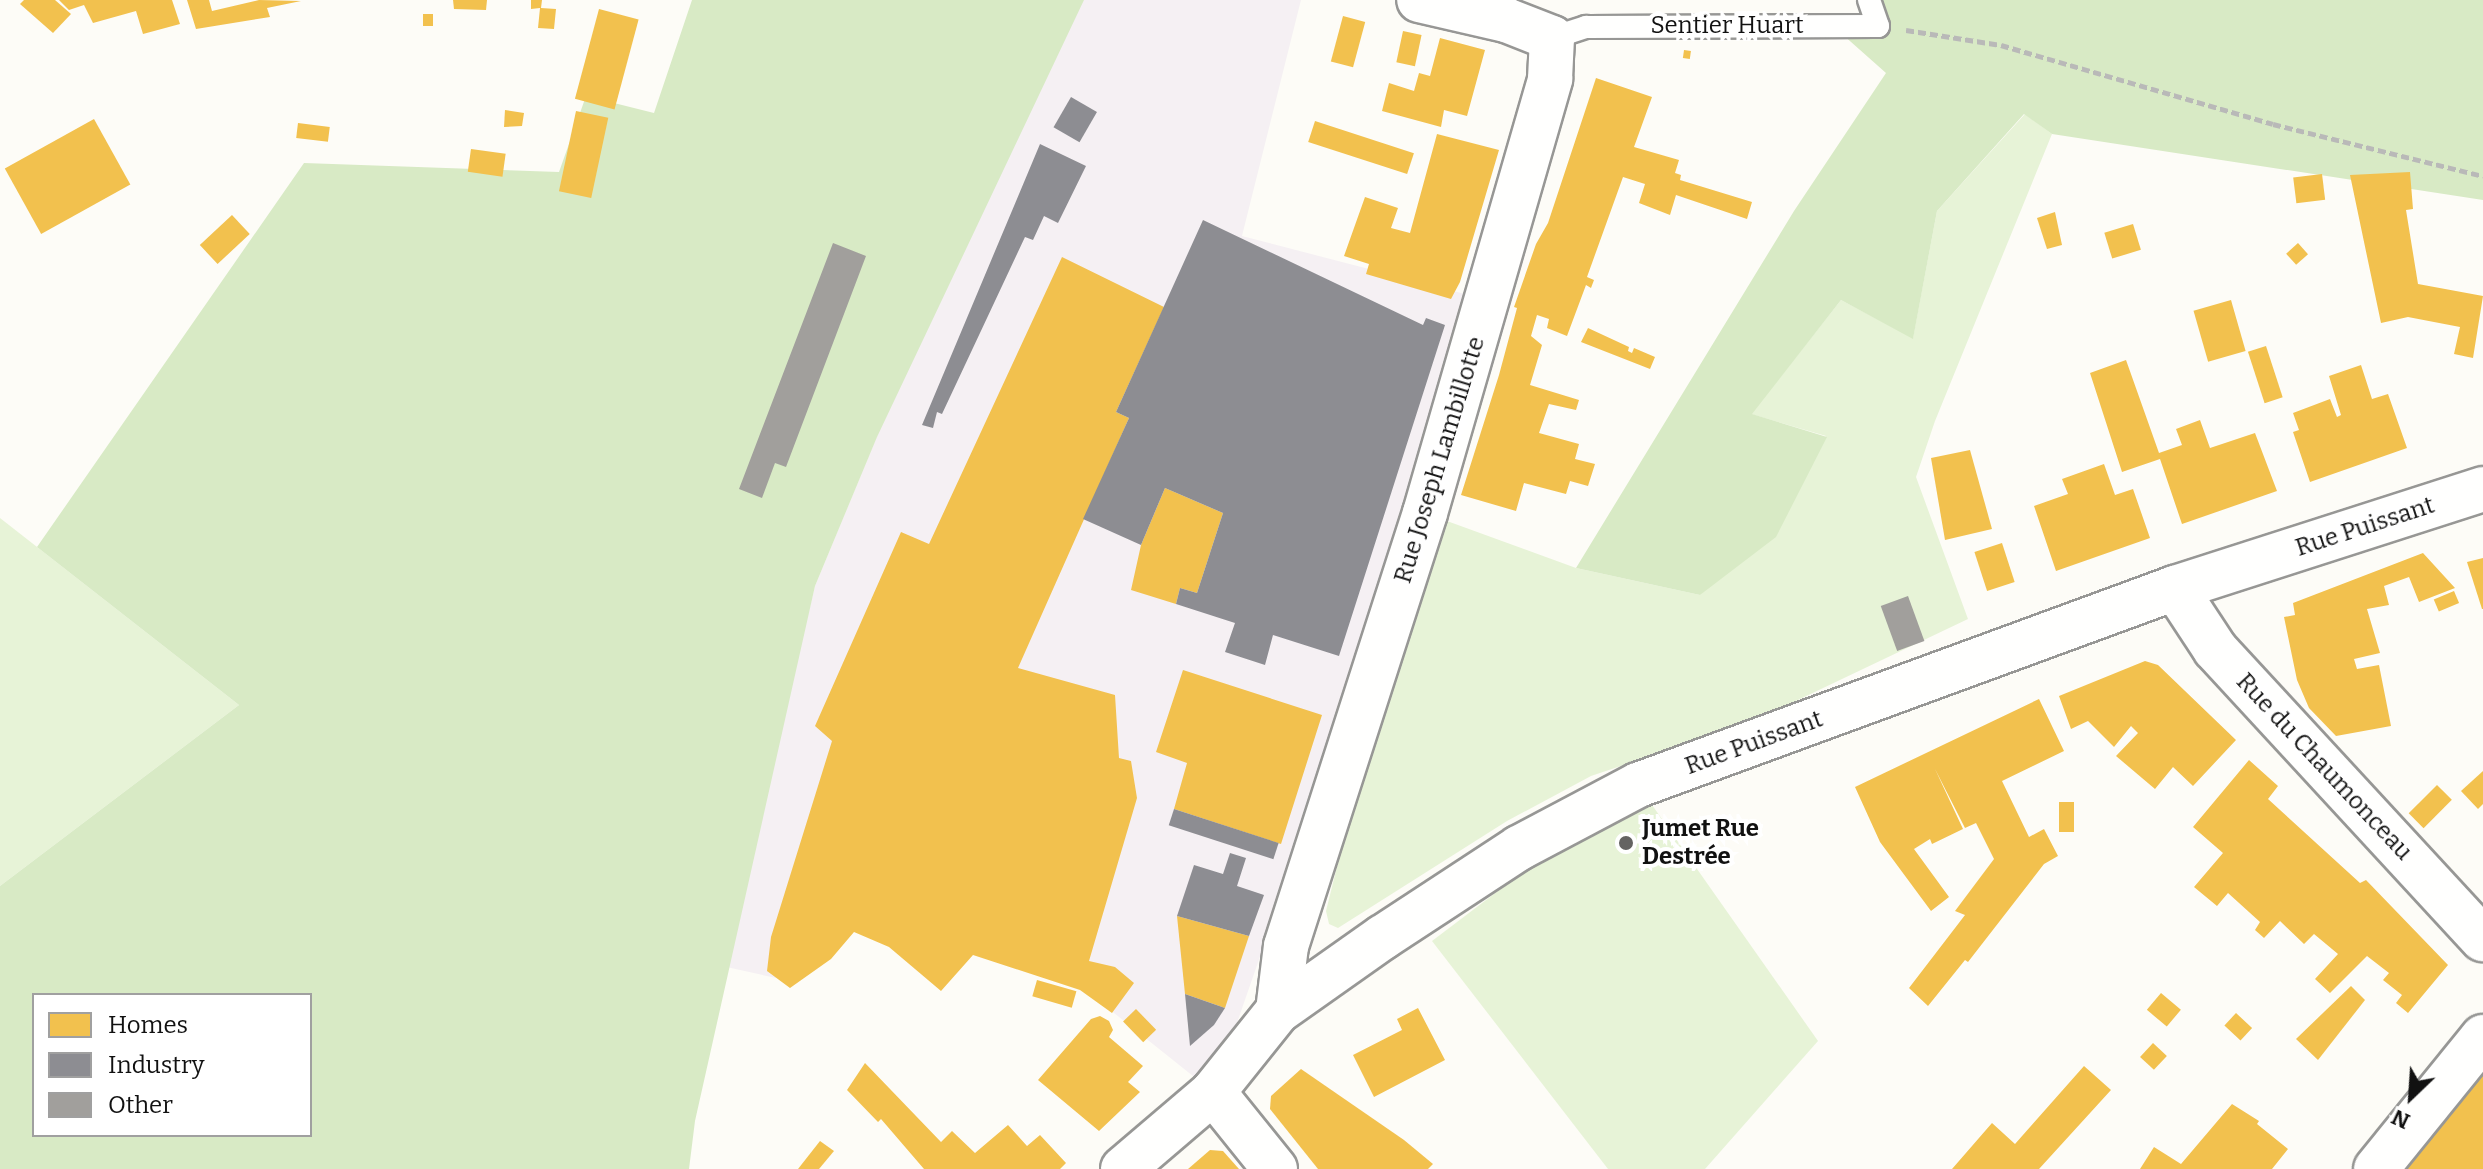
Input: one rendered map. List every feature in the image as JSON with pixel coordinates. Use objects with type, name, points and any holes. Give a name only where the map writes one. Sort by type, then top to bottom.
[{"type":"street","points":[[1419,0],[1506,20],[1552,38]]},
{"type":"street","name":"Rue Joseph Lambillotte","points":[[1278,1011],[1286,946],[1425,513],[1488,300],[1550,79],[1552,38]]},
{"type":"street","name":"Rue Puissant","points":[[1123,1169],[1213,1092],[1278,1011],[1383,937],[1519,848],[1638,785],[2175,588],[2483,489]]},
{"type":"street","name":"Rue du Chaumonceau","points":[[2175,588],[2215,649],[2483,939]]},
{"type":"street","points":[[2376,1169],[2483,1037]]},
{"type":"street","points":[[1213,1092],[1275,1169]]},
{"type":"lane","points":[[1869,0],[1878,26]]},
{"type":"lane","name":"Sentier Huart","points":[[1552,38],[1586,27],[1878,26]]},
{"type":"path","points":[[1878,26],[2001,45],[2273,124],[2483,176]]},
{"type":"shaded area","points":[[1079,0],[1301,0],[1242,236],[1488,300],[1213,1092],[1069,977],[829,920],[776,978],[722,966],[815,586],[992,158]]},
{"type":"green space","points":[[692,0],[1084,0],[877,437],[815,586],[695,1121],[689,1169],[0,1169],[0,886],[239,705],[37,547],[304,163],[559,172],[586,96],[654,113]]},
{"type":"green space","points":[[1869,0],[2483,0],[2483,200],[2052,134],[2024,114],[1937,211],[1913,339],[1841,300],[1752,414],[1827,437],[1776,537],[1700,595],[1576,568],[1794,211],[1886,73],[1833,26],[1877,26]]},
{"type":"green space","points":[[2025,114],[2052,134],[1935,421],[1916,477],[1968,619],[1752,722],[1591,776],[1507,821],[1338,928],[1329,924],[1326,911],[1425,513],[1576,568],[1700,595],[1826,436],[1751,414],[1841,300],[1913,338],[1937,211]]},
{"type":"green space","points":[[0,518],[239,705],[0,886]]},
{"type":"green space","points":[[1638,785],[1818,1041],[1705,1169],[1608,1169],[1432,941]]},
{"type":"building: Homes","points":[[24,0],[55,0],[71,14],[53,33],[20,4]]},
{"type":"building: Homes","points":[[59,0],[172,0],[180,24],[143,34],[136,11],[93,23],[84,5],[69,10]]},
{"type":"building: Homes","points":[[187,0],[209,0],[212,11],[259,0],[301,1],[267,8],[270,17],[196,29]]},
{"type":"building: Homes","points":[[453,0],[487,0],[486,10],[454,9]]},
{"type":"building: Homes","points":[[531,0],[542,0],[541,8],[556,9],[554,29],[538,28],[540,8],[531,9]]},
{"type":"building: Homes","points":[[599,9],[639,20],[615,109],[575,99]]},
{"type":"building: Homes","points":[[423,14],[433,14],[433,26],[423,26]]},
{"type":"building: Homes","points":[[1343,16],[1365,22],[1353,67],[1331,61]]},
{"type":"building: Homes","points":[[1403,31],[1422,35],[1415,66],[1396,62]]},
{"type":"building: Homes","points":[[1440,38],[1485,50],[1467,116],[1444,110],[1441,127],[1382,111],[1389,83],[1414,91],[1419,73],[1430,76]]},
{"type":"building: Homes","points":[[1684,50],[1691,51],[1690,59],[1683,58]]},
{"type":"building: Homes","points":[[1596,78],[1652,97],[1634,147],[1679,160],[1675,173],[1681,175],[1680,180],[1752,202],[1747,219],[1676,195],[1670,215],[1639,203],[1645,184],[1623,177],[1587,277],[1594,280],[1591,288],[1586,285],[1567,336],[1547,328],[1549,319],[1537,315],[1531,336],[1542,345],[1530,385],[1579,400],[1576,410],[1549,404],[1539,433],[1579,444],[1575,459],[1595,464],[1588,486],[1570,481],[1566,494],[1524,483],[1516,511],[1461,495],[1499,375],[1517,308],[1514,307],[1536,244],[1548,223]]},
{"type":"building: Homes","points":[[505,110],[524,113],[522,126],[504,127]]},
{"type":"building: Homes","points":[[576,111],[608,118],[591,198],[559,191]]},
{"type":"building: Homes","points":[[94,119],[130,185],[41,234],[5,168]]},
{"type":"building: Homes","points":[[1315,121],[1414,153],[1407,174],[1308,142]]},
{"type":"building: Homes","points":[[298,123],[330,127],[328,142],[296,138]]},
{"type":"building: Homes","points":[[1437,134],[1499,150],[1460,282],[1451,299],[1366,274],[1369,264],[1344,256],[1365,197],[1398,208],[1391,228],[1410,233]]},
{"type":"building: Homes","points":[[471,149],[506,154],[502,177],[468,172]]},
{"type":"building: Homes","points":[[2410,172],[2413,209],[2406,210],[2418,284],[2483,296],[2473,358],[2454,354],[2460,327],[2408,317],[2381,323],[2350,175]]},
{"type":"building: Homes","points":[[2322,174],[2325,200],[2296,203],[2293,178]]},
{"type":"building: Homes","points":[[2055,212],[2062,245],[2047,249],[2037,218]]},
{"type":"building: Homes","points":[[232,215],[250,234],[218,264],[200,245]]},
{"type":"building: Homes","points":[[2133,224],[2141,250],[2112,259],[2104,233]]},
{"type":"building: Homes","points":[[2298,243],[2308,254],[2296,265],[2286,254]]},
{"type":"building: Homes","points":[[1062,257],[1164,307],[1116,412],[1129,418],[1018,668],[1115,695],[1119,758],[1131,761],[1137,798],[1089,961],[1115,967],[1134,983],[1112,1013],[1080,990],[973,955],[941,991],[889,947],[854,932],[831,959],[790,988],[767,971],[771,937],[832,741],[815,726],[901,532],[929,544]]},
{"type":"building: Homes","points":[[2231,300],[2246,351],[2208,362],[2194,311]]},
{"type":"building: Homes","points":[[1588,328],[1629,347],[1628,351],[1632,353],[1634,348],[1655,357],[1650,369],[1581,342]]},
{"type":"building: Homes","points":[[2266,346],[2283,397],[2265,403],[2248,352]]},
{"type":"building: Homes","points":[[2126,360],[2159,453],[2182,445],[2176,429],[2200,420],[2210,448],[2255,433],[2277,491],[2182,524],[2160,459],[2122,472],[2090,373]]},
{"type":"building: Homes","points":[[2361,365],[2372,399],[2388,394],[2407,448],[2310,482],[2293,432],[2299,430],[2293,413],[2330,399],[2337,417],[2341,415],[2329,376]]},
{"type":"building: Homes","points":[[1970,450],[1992,529],[1945,540],[1931,458]]},
{"type":"building: Homes","points":[[2104,464],[2115,495],[2133,489],[2150,538],[2056,571],[2034,506],[2068,494],[2062,479]]},
{"type":"building: Homes","points":[[1165,488],[1223,513],[1197,593],[1180,588],[1176,604],[1131,590],[1141,545]]},
{"type":"building: Homes","points":[[2002,543],[2015,582],[1987,591],[1974,552]]},
{"type":"building: Homes","points":[[2423,553],[2455,588],[2419,602],[2409,577],[2384,586],[2389,605],[2367,609],[2380,653],[2354,659],[2357,669],[2379,665],[2391,726],[2336,736],[2309,708],[2297,680],[2284,617],[2295,615],[2293,603]]},
{"type":"building: Homes","points":[[2483,558],[2483,609],[2482,609],[2467,562]]},
{"type":"building: Homes","points":[[2454,591],[2459,603],[2439,612],[2434,600]]},
{"type":"building: Homes","points":[[2145,661],[2158,665],[2236,740],[2193,786],[2173,767],[2155,789],[2116,756],[2138,733],[2131,726],[2114,747],[2088,721],[2071,729],[2059,696]]},
{"type":"building: Homes","points":[[1183,670],[1322,715],[1281,844],[1174,809],[1187,763],[1156,752]]},
{"type":"building: Homes","points":[[2039,699],[2064,751],[2002,781],[2029,837],[2044,829],[2058,856],[2044,864],[1968,962],[1965,960],[1928,1006],[1909,988],[1965,915],[1955,911],[1994,859],[1976,823],[1965,828],[1935,769],[1963,829],[1932,844],[1930,839],[1914,849],[1949,897],[1931,911],[1880,842],[1855,787]]},
{"type":"building: Homes","points":[[2249,760],[2278,786],[2268,799],[2360,883],[2366,880],[2448,965],[2408,1013],[2396,1003],[2402,995],[2383,980],[2389,973],[2367,956],[2330,993],[2315,979],[2338,954],[2314,934],[2304,944],[2280,921],[2264,938],[2255,930],[2260,922],[2228,893],[2217,906],[2194,887],[2223,853],[2193,827]]},
{"type":"building: Homes","points":[[2483,771],[2483,804],[2478,809],[2461,791]]},
{"type":"building: Homes","points":[[2437,785],[2452,800],[2424,828],[2409,813]]},
{"type":"building: Homes","points":[[2059,802],[2074,802],[2074,832],[2059,832]]},
{"type":"building: Homes","points":[[1177,916],[1249,936],[1225,1008],[1185,994]]},
{"type":"building: Homes","points":[[1037,980],[1076,991],[1072,1008],[1032,996]]},
{"type":"building: Homes","points":[[2351,986],[2365,1000],[2318,1060],[2296,1039]]},
{"type":"building: Homes","points":[[2161,993],[2181,1010],[2167,1027],[2147,1010]]},
{"type":"building: Homes","points":[[1418,1008],[1445,1060],[1374,1097],[1353,1055],[1402,1030],[1397,1019]]},
{"type":"building: Homes","points":[[1136,1009],[1156,1030],[1143,1042],[1123,1022]]},
{"type":"building: Homes","points":[[2236,1013],[2252,1028],[2240,1040],[2224,1025]]},
{"type":"building: Homes","points":[[1100,1016],[1109,1021],[1113,1030],[1109,1037],[1143,1066],[1128,1082],[1140,1092],[1099,1131],[1038,1080],[1091,1019]]},
{"type":"building: Homes","points":[[2153,1043],[2167,1056],[2154,1070],[2140,1057]]},
{"type":"building: Homes","points":[[865,1063],[941,1142],[952,1131],[975,1153],[1008,1125],[1027,1146],[1040,1135],[1066,1163],[1060,1169],[924,1169],[881,1119],[878,1122],[847,1090]]},
{"type":"building: Homes","points":[[2483,1065],[2483,1169],[2403,1169]]},
{"type":"building: Homes","points":[[2084,1066],[2111,1090],[2039,1169],[1952,1169],[1992,1123],[2015,1144]]},
{"type":"building: Homes","points":[[1301,1069],[1404,1140],[1433,1164],[1428,1169],[1318,1169],[1270,1109],[1271,1096]]},
{"type":"building: Homes","points":[[2232,1104],[2259,1121],[2257,1124],[2288,1149],[2272,1169],[2140,1169],[2154,1147],[2181,1164]]},
{"type":"building: Homes","points":[[820,1141],[834,1151],[819,1169],[798,1169]]},
{"type":"building: Homes","points":[[1210,1150],[1223,1151],[1239,1169],[1188,1169]]},
{"type":"building: Industry","points":[[1071,97],[1097,112],[1079,142],[1054,127]]},
{"type":"building: Industry","points":[[1040,144],[1086,166],[1058,223],[1044,216],[1033,240],[1025,237],[942,414],[937,412],[933,428],[922,425]]},
{"type":"building: Industry","points":[[1203,220],[1423,325],[1426,318],[1445,325],[1339,656],[1273,635],[1265,665],[1225,652],[1235,623],[1176,604],[1180,588],[1197,593],[1223,513],[1165,488],[1141,545],[1083,519],[1129,418],[1116,412]]},
{"type":"building: Industry","points":[[1174,809],[1279,843],[1273,859],[1169,825]]},
{"type":"building: Industry","points":[[1230,853],[1246,858],[1237,886],[1264,895],[1249,936],[1177,916],[1194,865],[1223,874]]},
{"type":"building: Industry","points":[[1185,994],[1225,1008],[1214,1025],[1190,1046]]},
{"type":"building: Other","points":[[833,243],[866,256],[786,467],[775,463],[762,498],[739,489]]},
{"type":"building: Other","points":[[1908,596],[1924,641],[1897,651],[1881,606]]},
{"type":"place","name":"Jumet Rue Destrée","points":[[1626,843]]}]
